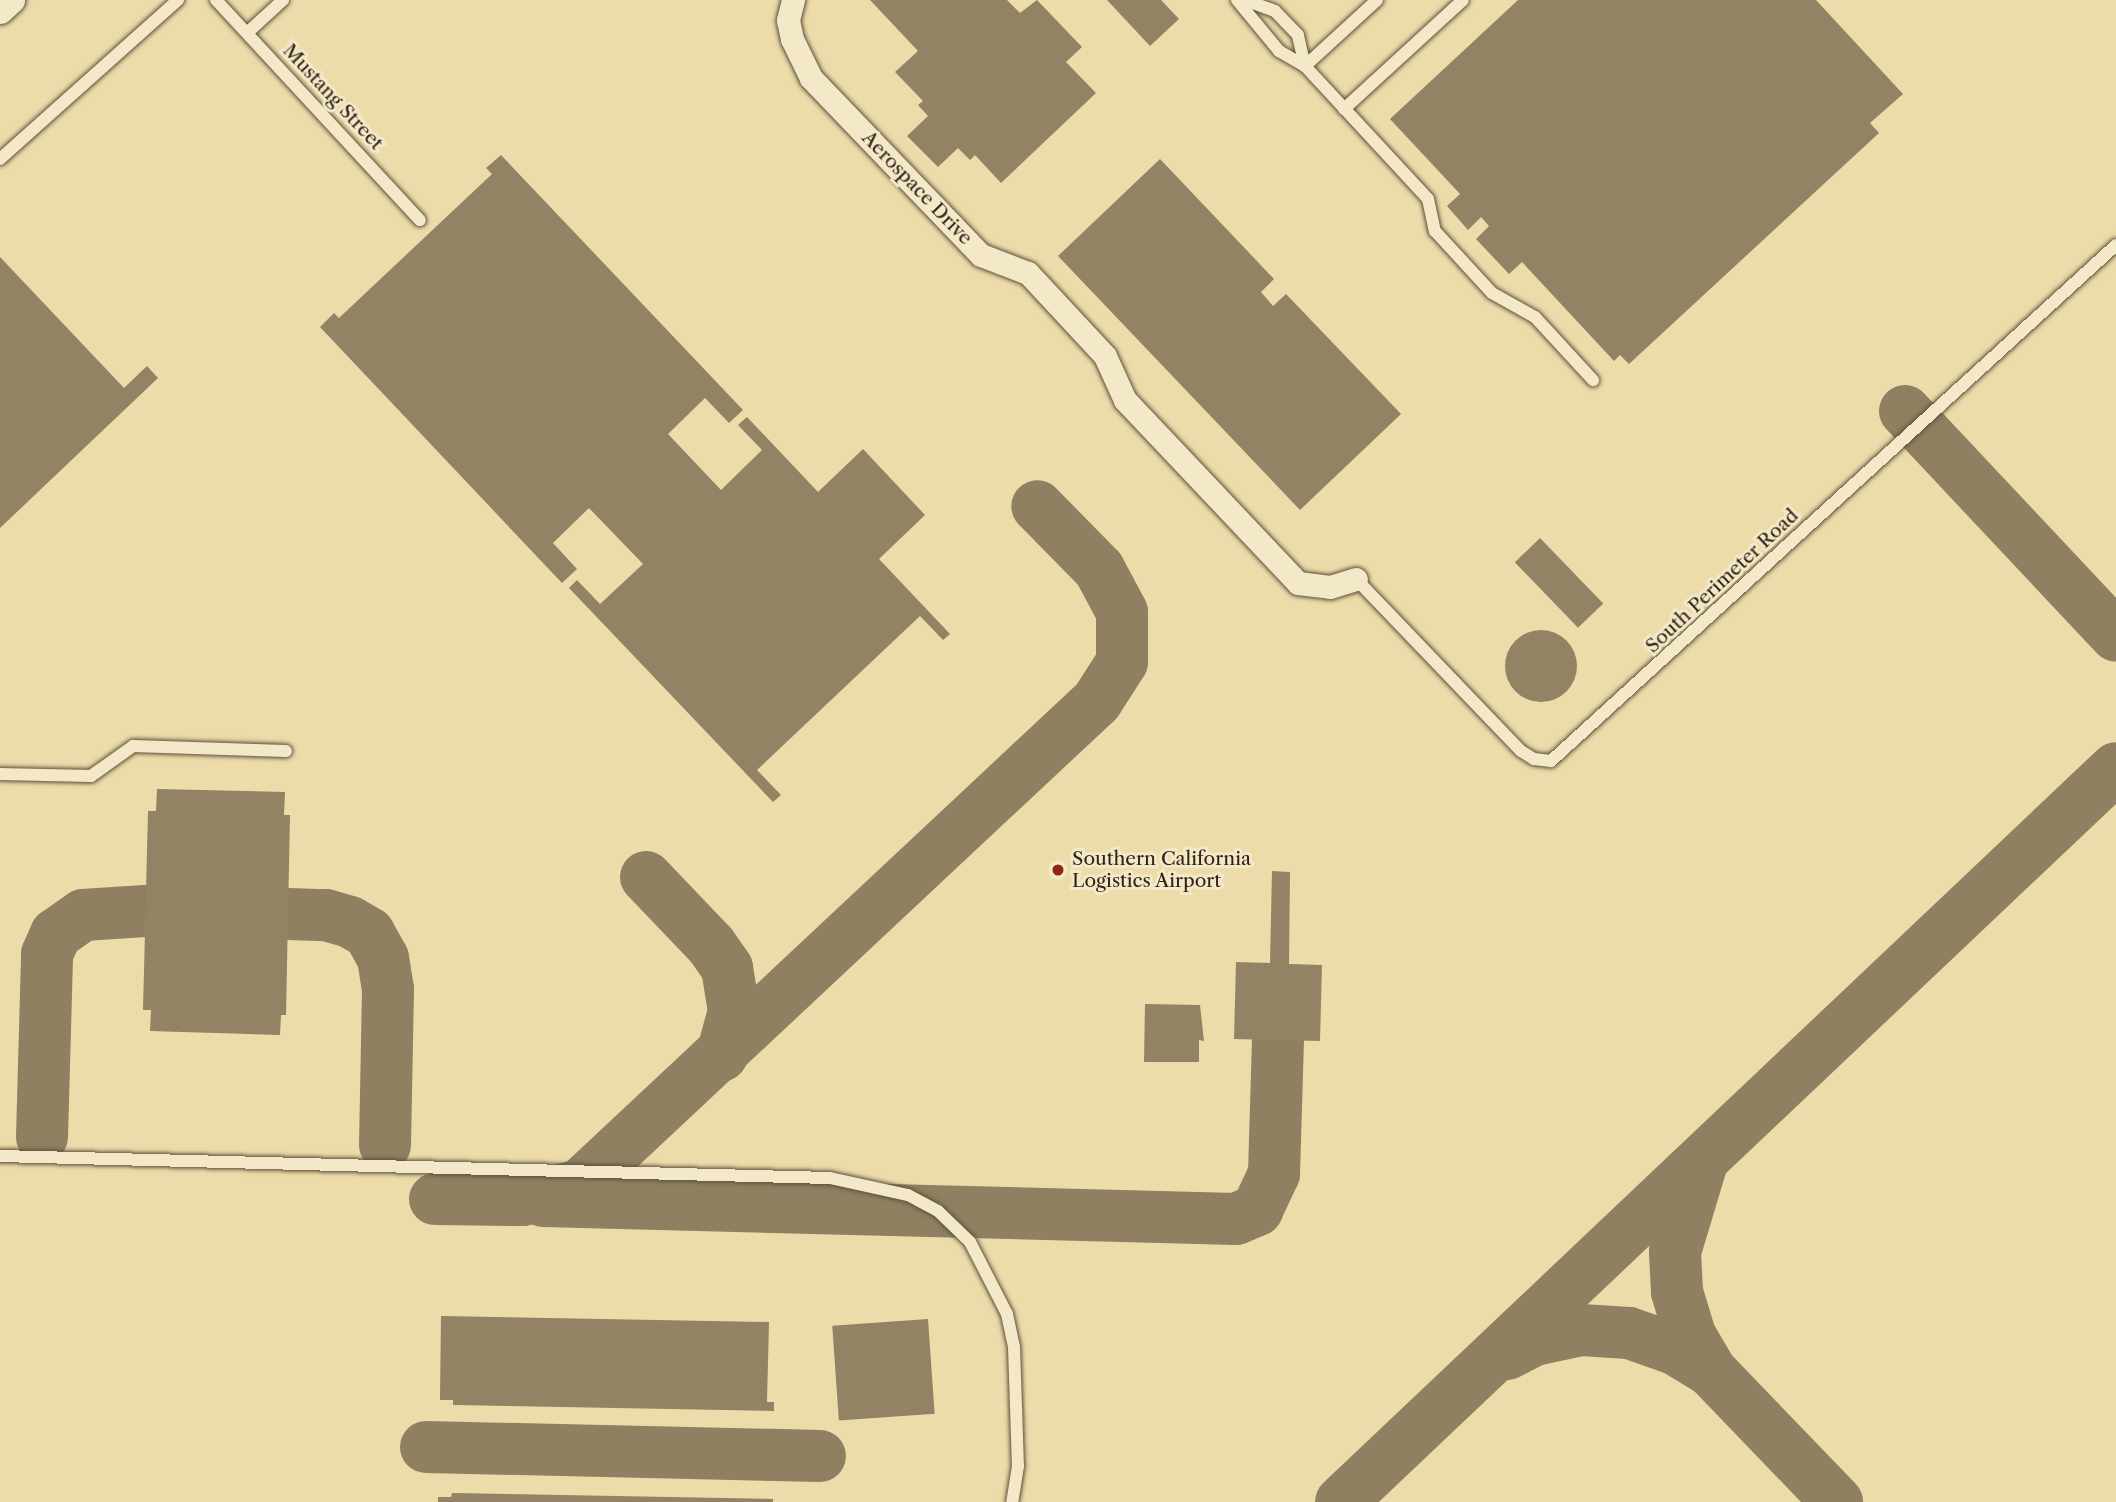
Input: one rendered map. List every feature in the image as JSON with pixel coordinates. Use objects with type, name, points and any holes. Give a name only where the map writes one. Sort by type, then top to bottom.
[{"type":"street","points":[[0,10],[11,0]]},
{"type":"street","name":"Aerospace Drive","points":[[793,0],[788,20],[792,39],[811,78],[981,255],[1028,273],[1105,356],[1125,400],[1298,583],[1330,587],[1356,579]]},
{"type":"lane","points":[[0,159],[178,0]]},
{"type":"lane","name":"Mustang Street","points":[[216,0],[421,220]]},
{"type":"lane","points":[[247,33],[283,0]]},
{"type":"lane","points":[[1237,0],[1279,51],[1305,66],[1428,199],[1435,231],[1492,293],[1535,317],[1593,380]]},
{"type":"lane","points":[[1245,0],[1275,11],[1297,35],[1305,66]]},
{"type":"lane","points":[[1305,66],[1377,0]]},
{"type":"lane","points":[[1344,108],[1463,0]]},
{"type":"lane","name":"South Perimeter Road","points":[[1356,579],[1521,751],[1534,759],[1551,761],[2116,244]]},
{"type":"lane","points":[[0,774],[91,776],[133,746],[286,751]]},
{"type":"lane","points":[[0,1156],[831,1178],[908,1195],[938,1211],[970,1242],[1007,1314],[1014,1348],[1018,1466],[1012,1502]]},
{"type":"building","points":[[870,0],[1007,0],[1020,13],[1037,0],[1082,47],[1066,62],[1096,93],[1001,183],[975,155],[970,160],[958,148],[938,167],[907,136],[928,116],[918,105],[923,101],[895,72],[918,51]]},
{"type":"building","points":[[1107,0],[1161,0],[1179,19],[1150,46]]},
{"type":"building","points":[[1518,0],[1816,0],[1903,94],[1870,123],[1879,133],[1629,364],[1620,355],[1614,361],[1522,262],[1509,274],[1476,239],[1489,226],[1481,217],[1468,230],[1447,206],[1460,194],[1390,119]]},
{"type":"building","points":[[501,155],[743,410],[729,423],[705,398],[668,434],[721,490],[762,450],[738,425],[747,417],[818,492],[863,449],[925,515],[879,559],[950,634],[943,640],[920,616],[757,770],[781,795],[773,802],[569,588],[577,580],[600,604],[643,564],[589,508],[553,543],[577,569],[562,583],[320,327],[334,313],[339,318],[492,174],[486,168]]},
{"type":"building","points":[[1160,159],[1274,279],[1261,292],[1273,306],[1286,294],[1401,414],[1300,510],[1058,256]]},
{"type":"building","points":[[0,257],[124,388],[147,366],[158,378],[0,528]]},
{"type":"building","points":[[1540,538],[1603,603],[1578,628],[1515,562]]},
{"type":"building","points":[[1541,630],[1561,636],[1571,646],[1577,666],[1571,686],[1561,696],[1541,702],[1521,696],[1511,686],[1505,666],[1511,646],[1521,636]]},
{"type":"building","points":[[157,789],[285,792],[284,815],[290,815],[286,1015],[281,1015],[280,1035],[150,1031],[151,1010],[143,1010],[148,811],[156,811]]},
{"type":"building","points":[[1272,871],[1290,872],[1289,964],[1322,965],[1320,1041],[1234,1039],[1236,962],[1270,963]]},
{"type":"building","points":[[1145,1004],[1200,1005],[1204,1041],[1199,1040],[1199,1062],[1144,1062]]},
{"type":"building","points":[[441,1316],[769,1322],[767,1402],[774,1402],[774,1411],[453,1405],[453,1400],[440,1400]]},
{"type":"building","points":[[928,1319],[935,1414],[839,1420],[832,1326]]},
{"type":"building","points":[[452,1493],[773,1499],[773,1502],[438,1502],[438,1497],[451,1497]]},
{"type":"taxiway","points":[[1905,411],[2116,636]]},
{"type":"taxiway","points":[[435,1199],[522,1200],[580,1185],[1097,701],[1122,662],[1122,612],[1099,569],[1037,506]]},
{"type":"taxiway","points":[[1341,1502],[2116,768]]},
{"type":"taxiway","points":[[646,877],[711,945],[727,968],[734,1011],[722,1055]]},
{"type":"taxiway","points":[[42,1137],[47,954],[56,934],[83,915],[145,911]]},
{"type":"taxiway","points":[[288,914],[326,915],[350,922],[369,933],[383,958],[388,989],[385,1145]]},
{"type":"taxiway","points":[[543,1201],[1236,1219],[1257,1210],[1274,1174],[1278,1040]]},
{"type":"taxiway","points":[[1702,1162],[1675,1252],[1677,1292],[1690,1335],[1711,1371]]},
{"type":"taxiway","points":[[1507,1354],[1534,1340],[1581,1330],[1629,1333],[1675,1349],[1711,1371],[1837,1502]]},
{"type":"taxiway","points":[[426,1447],[820,1456]]},
{"type":"place","name":"Southern California Logistics Airport","points":[[1058,870]]}]
